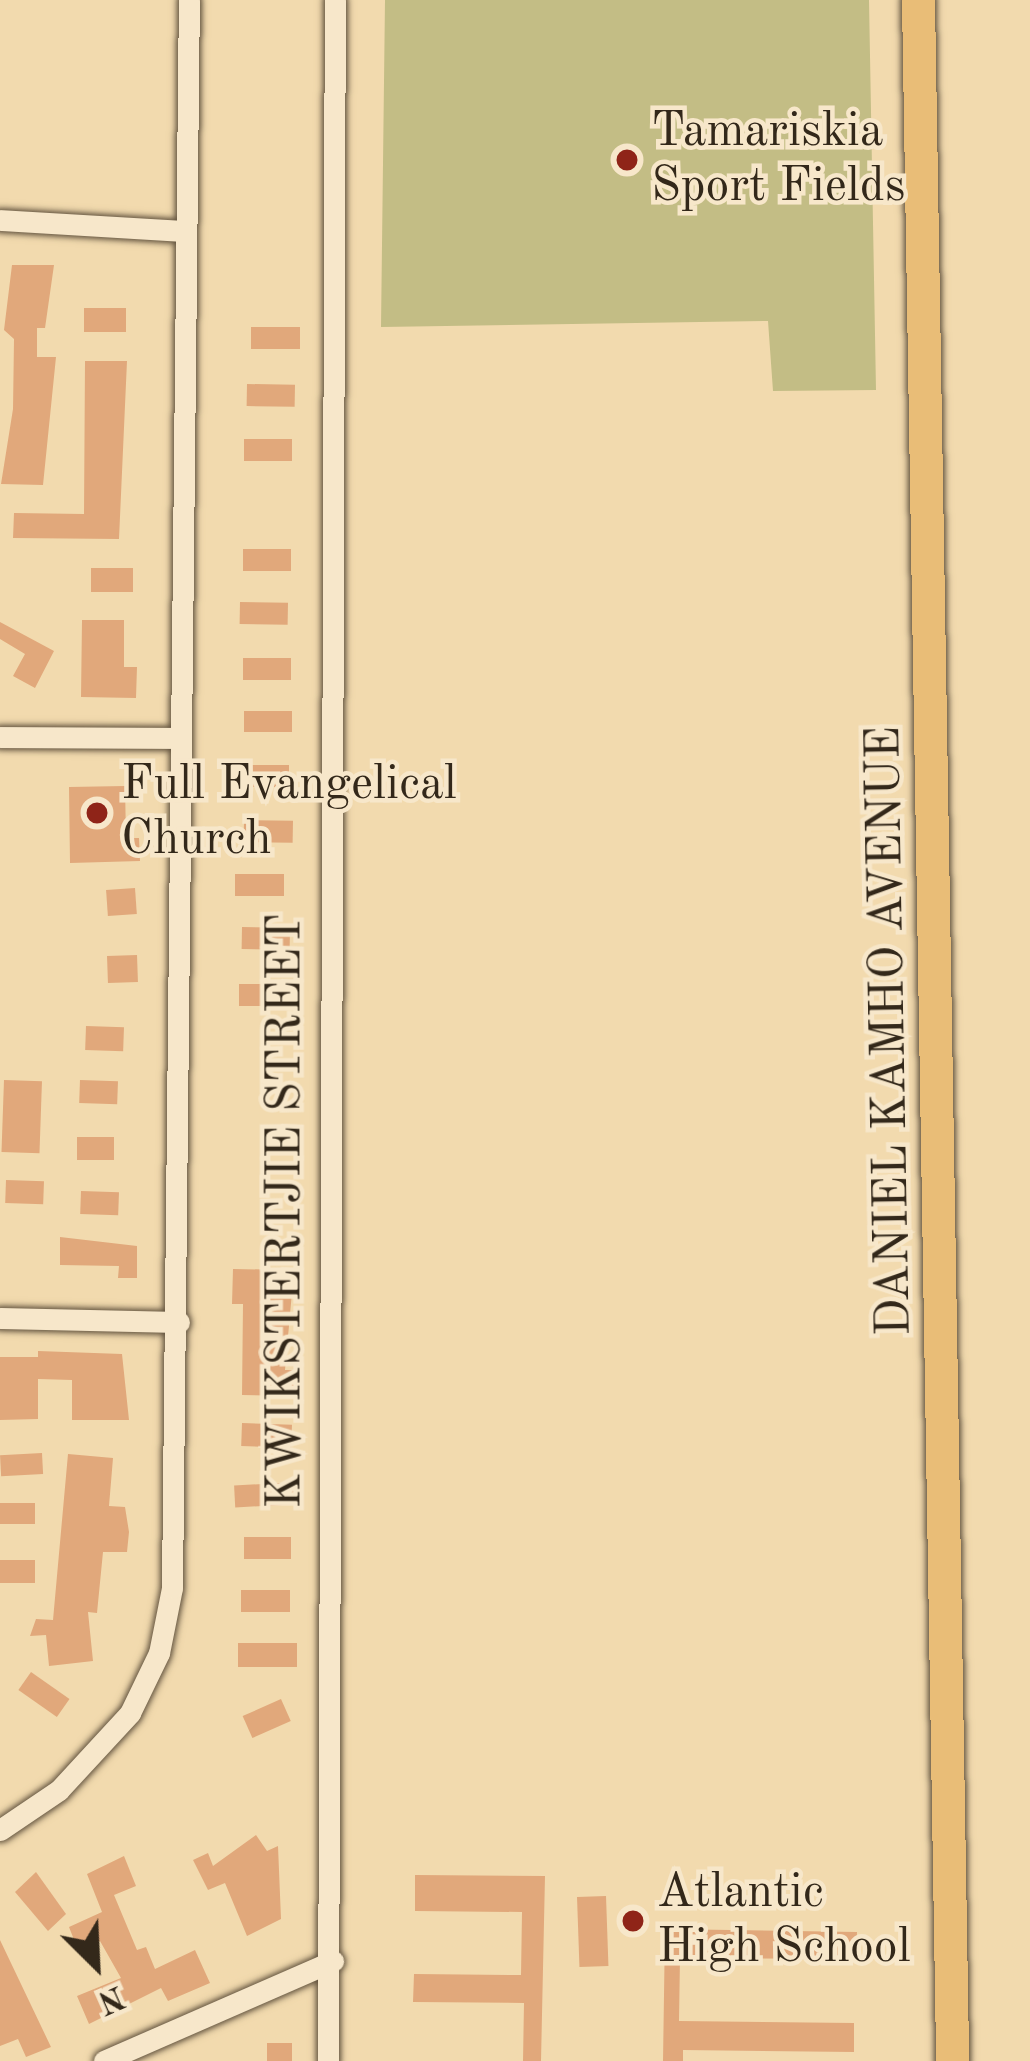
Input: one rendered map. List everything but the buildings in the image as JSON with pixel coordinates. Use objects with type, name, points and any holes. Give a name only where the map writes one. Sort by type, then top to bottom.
[{"type":"main road","name":"DANIEL KAMHO AVENUE","points":[[919,0],[952,2061]]},
{"type":"street","points":[[0,1830],[58,1790],[130,1713],[159,1653],[172,1588],[188,0]]},
{"type":"street","name":"KWIKSTERTJIE STREET","points":[[328,2061],[333,1961],[327,1188],[335,0]]},
{"type":"street","points":[[0,220],[186,231]]},
{"type":"street","points":[[0,737],[178,739]]},
{"type":"street","points":[[0,1318],[178,1322]]},
{"type":"street","points":[[104,2061],[333,1961]]},
{"type":"shaded area","name":"Tamariskia Sport Fields","points":[[385,0],[869,0],[876,390],[773,391],[768,321],[381,327]]},
{"type":"place","name":"Tamariskia Sport Fields","points":[[627,160]]},
{"type":"place","name":"Full Evangelical Church","points":[[97,813]]},
{"type":"place","name":"Atlantic High School","points":[[633,1921]]}]
